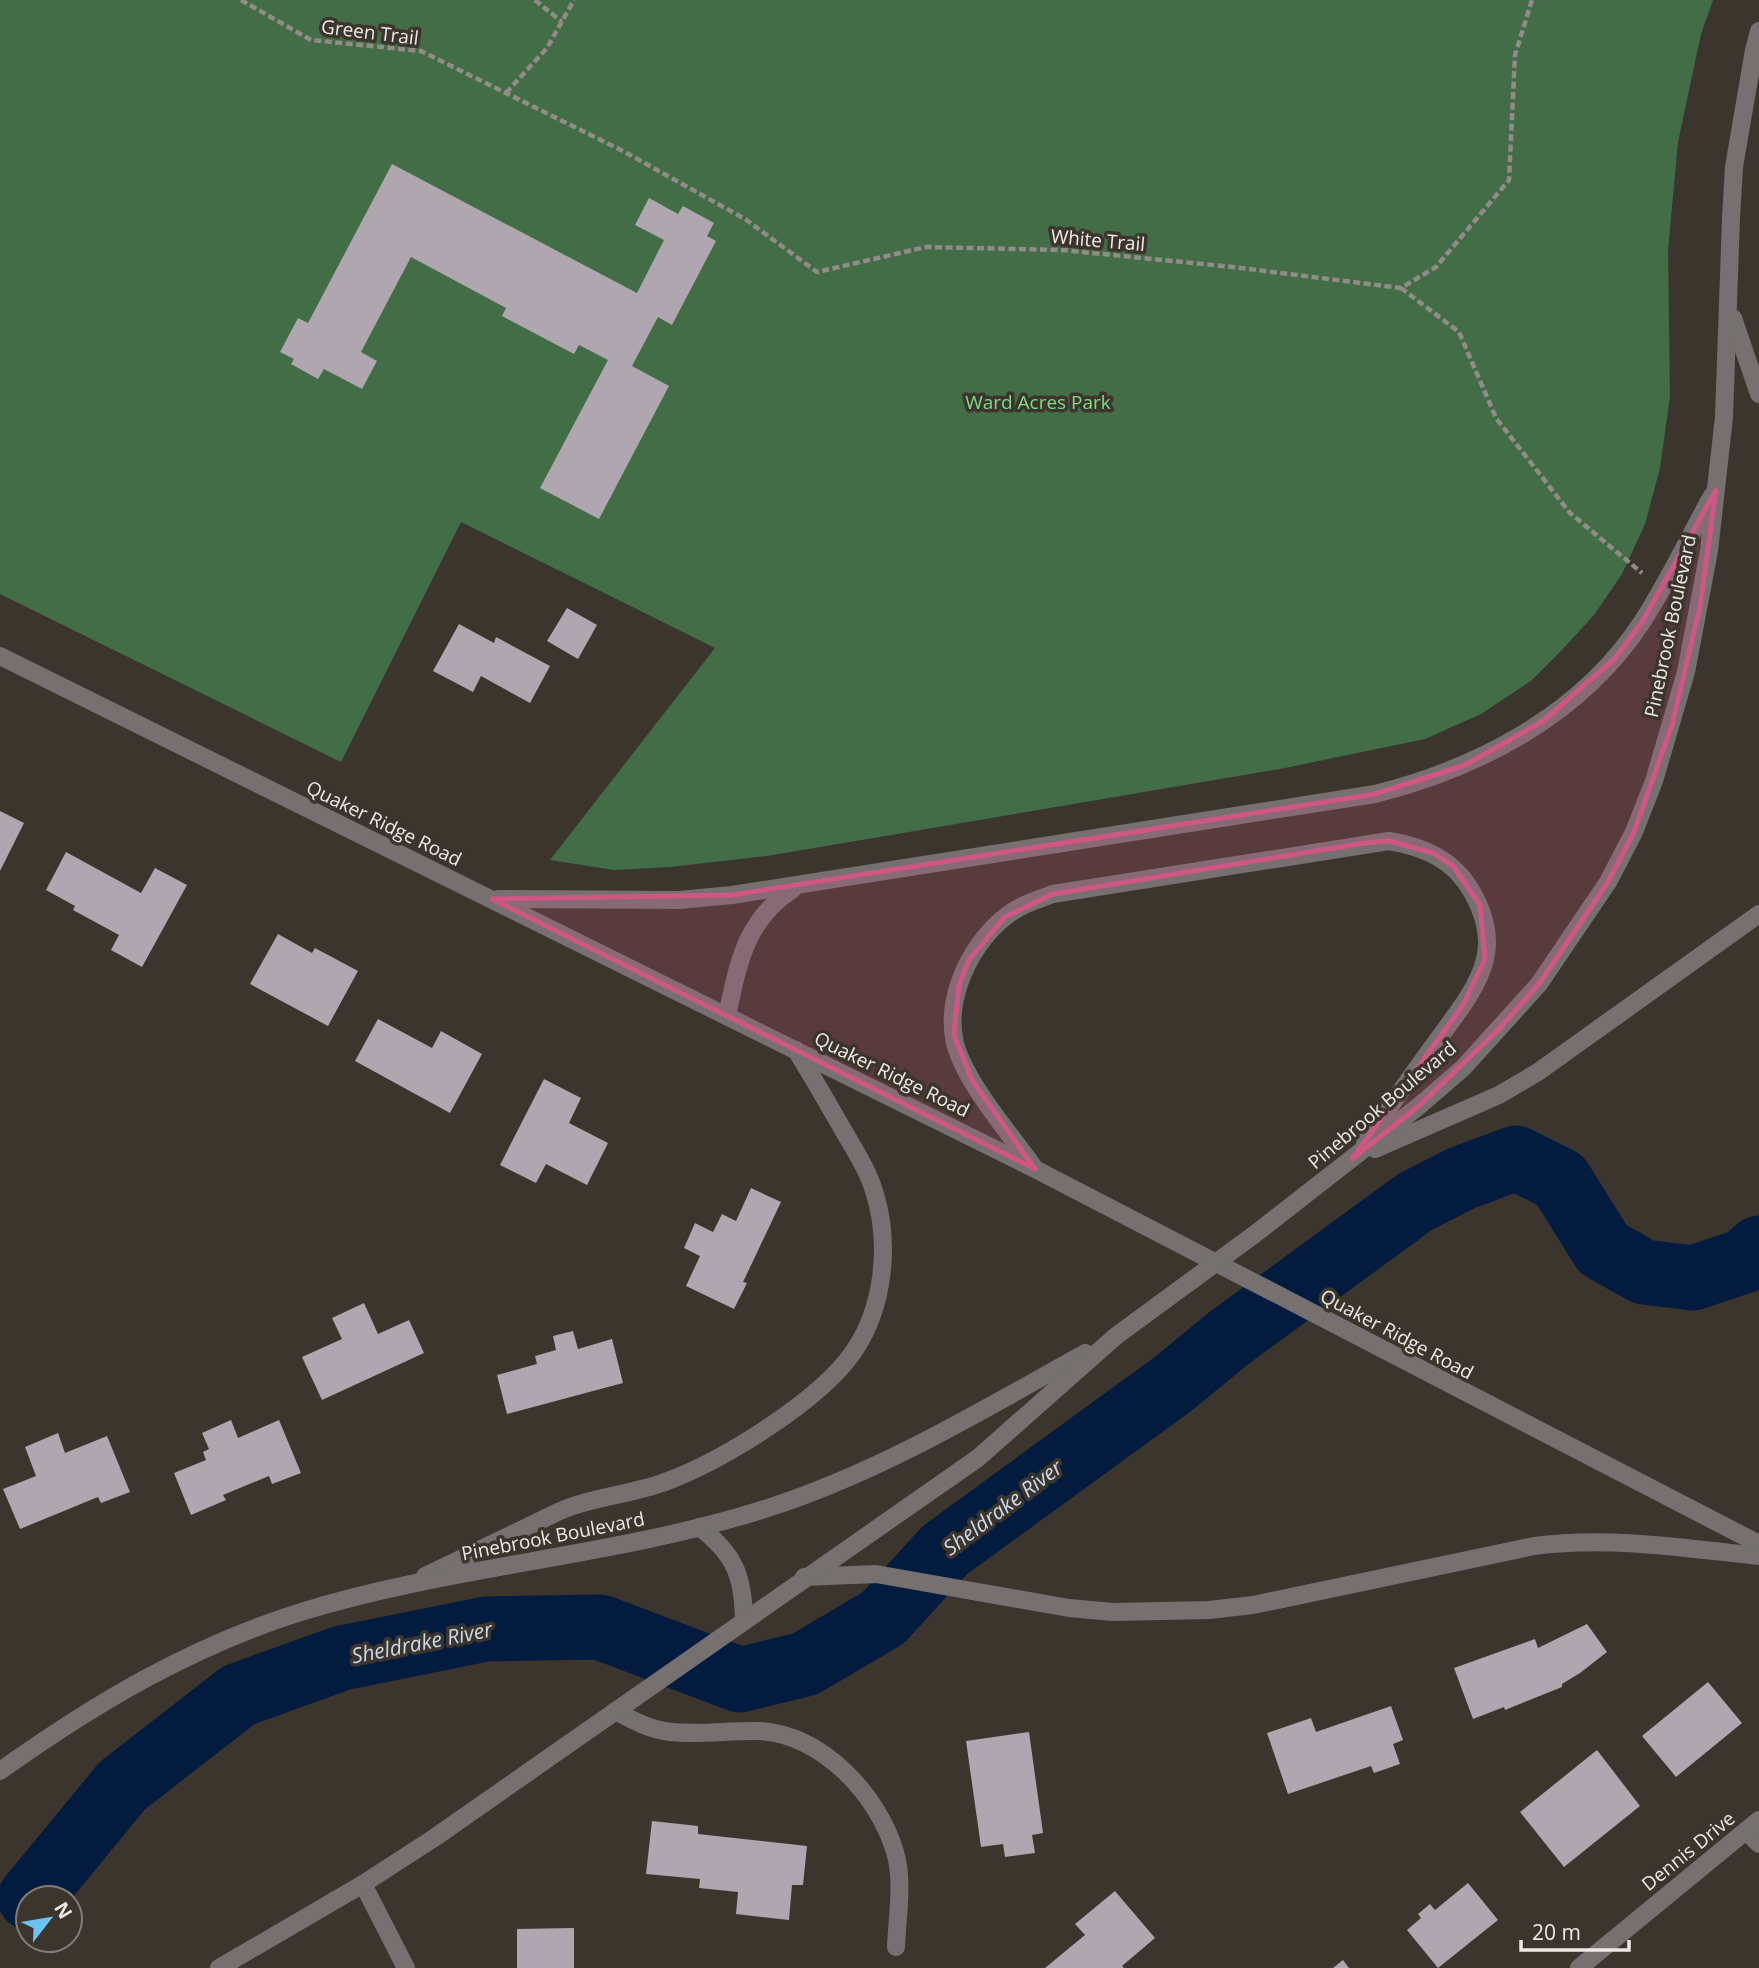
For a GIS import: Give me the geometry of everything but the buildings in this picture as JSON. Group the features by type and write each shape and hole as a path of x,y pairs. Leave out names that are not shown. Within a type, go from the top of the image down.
{"street":[{"name":"Pinebrook Boulevard","path":"219,1968 363,1884 434,1838 978,1458 1116,1336 1255,1234 1428,1099 1463,1068 1539,984 1608,882 1634,832 1672,725 1686,672 1700,607 1724,417 1734,167 1759,31"},
{"path":"1729,307 1759,394"},
{"path":"492,899 678,900 732,895 1375,794 1419,783 1503,746 1544,721 1580,693 1615,658 1642,622 1716,490"},
{"name":"Quaker Ridge Road","path":"0,656 1035,1168 1759,1544"},
{"path":"1035,1168 972,1080 960,1059 954,1035 954,1011 959,985 969,960 984,937 1005,917 1026,903 1053,894 1389,841 1413,845 1433,853 1453,866 1480,905 1486,932 1485,959 1463,1005 1352,1159"},
{"path":"727,1016 738,964 746,942 776,900 799,885"},
{"path":"1352,1159 1499,1095 1538,1072 1759,914"},
{"path":"400,1587 572,1506 666,1482 739,1446 776,1422 839,1371 856,1349 870,1321 880,1291 882,1227 875,1193 861,1160 796,1050"},
{"name":"Pinebrook Boulevard","path":"0,1771 78,1718 178,1660 220,1642 301,1612 400,1587 699,1527 767,1508 860,1472 958,1424 1116,1336"},
{"path":"699,1527 718,1541 739,1575 744,1619"},
{"path":"804,1577 876,1574 1014,1600 1113,1612 1209,1610 1253,1605 1564,1542 1597,1541 1759,1556"},
{"path":"615,1711 640,1724 664,1731 760,1731 787,1735 837,1764 863,1791 883,1822 895,1853 899,1884 896,1947"},
{"path":"1752,1825 1759,1844"},
{"name":"Dennis Drive","path":"1579,1968 1752,1825"},
{"path":"363,1884 406,1968"}],"path":[{"name":"Green Trail","path":"241,0 311,40 421,51 506,93"},
{"path":"535,0 562,22"},
{"path":"506,93 547,48 574,0"},
{"path":"1532,0 1515,55 1509,180 1436,267 1401,288 1459,332 1496,418 1570,513 1645,576"},
{"name":"White Trail","path":"506,93 623,150 745,219 817,272 926,247 994,248 1062,250 1233,267 1401,288"}],"highlighted area":[{"path":"1716,490 1700,607 1672,725 1634,832 1608,882 1539,984 1499,1029 1419,1106 1352,1159 1463,1005 1485,959 1480,905 1453,866 1433,853 1389,841 1365,843 1053,894 1005,917 969,960 959,985 954,1035 972,1080 1035,1169 492,899 732,895 1375,794 1465,765 1543,721 1615,658 1642,622"}],"green space":[{"name":"Ward Acres Park","path":"0,0 1713,0 1701,34 1678,142 1668,250 1670,396 1660,468 1645,524 1622,574 1594,615 1531,681 1481,714 1425,739 1280,769 767,856 670,867 614,870 550,860 715,648 461,522 341,762 0,594"}],"waterway":[{"name":"Sheldrake River","path":"42,1884 122,1786 239,1695 342,1658 486,1629 600,1627 740,1680 805,1664 883,1618 945,1550 1173,1384 1229,1338 1415,1202 1462,1178 1516,1158 1560,1180 1603,1249 1644,1272 1693,1278 1744,1261 1759,1248"}]}
